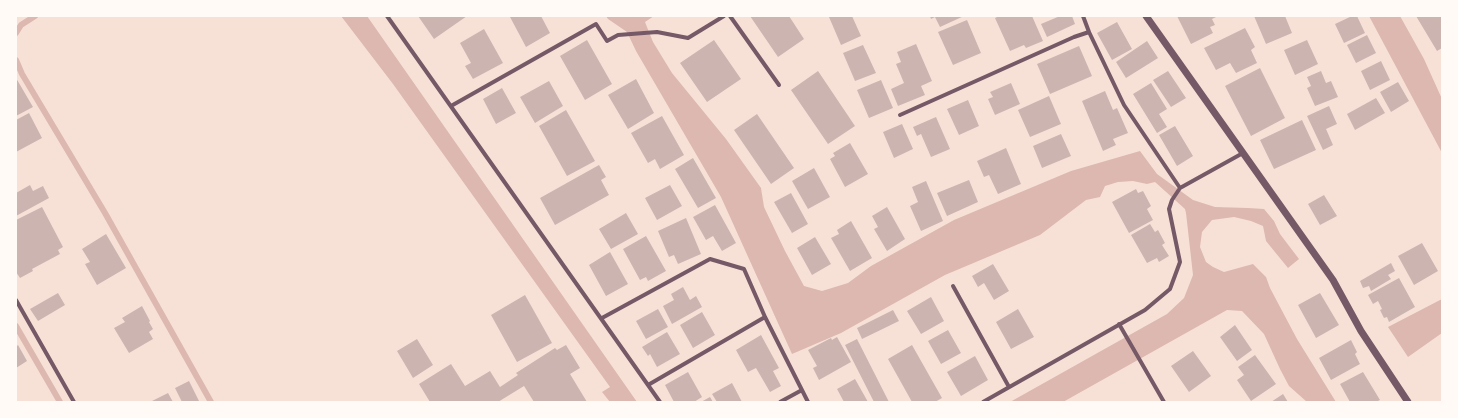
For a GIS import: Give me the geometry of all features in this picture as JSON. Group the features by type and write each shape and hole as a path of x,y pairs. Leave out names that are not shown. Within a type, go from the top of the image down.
{"street":[{"path":"387,16 660,402"},
{"path":"451,106 596,24 607,41 618,35 658,32 688,38 724,16"},
{"path":"730,16 779,85"},
{"path":"1083,16 1089,32 1124,105 1180,188"},
{"path":"1146,16 1333,280 1361,331 1408,402"},
{"path":"900,115 1074,37 1089,32"},
{"path":"983,402 1145,310 1170,289 1180,262 1169,209 1172,200 1180,188 1243,153"},
{"path":"602,318 710,259 744,269 765,317 808,402"},
{"path":"953,286 1009,387"},
{"path":"16,300 74,402"},
{"path":"648,385 765,317"},
{"path":"1119,324 1164,402"},
{"path":"780,402 802,390"}],"shaded area":[{"path":"341,16 367,16 637,402 610,402 602,392 610,387 393,84"},
{"path":"606,16 654,16 645,22 653,42 672,73 726,139 761,188 764,207 804,286 822,291 848,283 871,266 954,220 1071,171 1140,151 1157,174 1193,200 1215,207 1264,209 1274,221 1280,234 1299,259 1288,268 1266,241 1263,226 1251,221 1234,217 1212,220 1202,232 1200,247 1206,262 1224,272 1253,264 1266,277 1270,288 1297,339 1336,402 1307,402 1289,386 1264,334 1242,311 1227,310 1063,402 1010,402 1167,314 1184,298 1193,275 1185,209 1155,182 1147,184 1133,181 1118,182 1105,186 1100,197 1086,200 1040,235 945,275 841,333 792,354 721,197 636,51 627,32"},
{"path":"1369,16 1400,16 1424,59 1442,99 1442,153"},
{"path":"1442,299 1442,333 1408,357 1388,327"}],"building":[{"path":"418,16 467,16 434,39"},
{"path":"541,16 550,33 526,47 510,17"},
{"path":"750,16 789,16 804,39 778,57"},
{"path":"852,16 861,36 841,45 829,17"},
{"path":"930,16 964,16 940,27 935,17 931,19"},
{"path":"999,16 1032,16 1043,41 1026,48 1024,45 1010,51 995,18"},
{"path":"1060,16 1072,16 1075,24 1047,37 1041,24"},
{"path":"1177,16 1218,16 1212,19 1215,25 1210,27 1213,33 1191,44"},
{"path":"1254,16 1285,16 1292,33 1266,44"},
{"path":"1352,16 1357,16 1365,33 1344,43 1335,24"},
{"path":"1416,16 1442,16 1442,48 1437,51"},
{"path":"967,20 981,53 953,65 938,32"},
{"path":"1117,22 1132,49 1112,60 1097,33"},
{"path":"1245,28 1255,47 1251,50 1257,63 1236,73 1230,63 1216,70 1204,48"},
{"path":"484,29 503,63 473,79 465,66 471,63 460,43"},
{"path":"1367,35 1376,53 1356,63 1347,45"},
{"path":"587,40 612,84 585,100 560,56"},
{"path":"714,40 741,79 707,102 680,63"},
{"path":"1307,40 1318,64 1295,75 1284,50"},
{"path":"1147,41 1158,58 1126,78 1116,62"},
{"path":"916,44 932,81 921,86 925,95 898,106 891,89 904,83 896,64 901,62 897,52"},
{"path":"863,45 876,73 855,81 843,53"},
{"path":"1079,46 1092,76 1050,94 1037,64"},
{"path":"1381,61 1390,80 1370,90 1361,71"},
{"path":"1260,68 1285,118 1251,136 1225,86"},
{"path":"818,71 855,126 828,144 791,90"},
{"path":"1168,71 1186,98 1171,107 1153,80"},
{"path":"1321,71 1326,83 1331,81 1338,97 1315,106 1307,88 1311,86 1307,77"},
{"path":"16,78 33,107 16,116"},
{"path":"636,79 654,113 628,129 608,95"},
{"path":"881,80 893,108 869,118 857,90"},
{"path":"549,81 563,106 535,123 520,97"},
{"path":"1398,82 1409,101 1391,112 1380,92"},
{"path":"1011,83 1020,104 995,115 988,99 993,97 990,92"},
{"path":"1151,83 1167,109 1159,114 1167,127 1157,133 1133,94"},
{"path":"502,88 516,113 496,124 483,99"},
{"path":"1105,91 1113,110 1117,108 1128,133 1113,139 1116,145 1103,151 1082,101"},
{"path":"1049,96 1061,124 1030,137 1018,110"},
{"path":"1376,98 1385,113 1355,130 1347,114"},
{"path":"968,100 979,126 959,135 947,109"},
{"path":"1329,106 1337,124 1326,129 1333,145 1323,150 1307,116"},
{"path":"566,110 595,161 567,176 539,126"},
{"path":"29,113 42,138 16,152 16,120"},
{"path":"757,114 794,168 771,184 734,130"},
{"path":"662,116 684,155 660,169 655,159 648,163 631,133"},
{"path":"936,117 950,149 931,157 921,134 917,136 913,127"},
{"path":"1302,120 1316,150 1274,169 1260,140"},
{"path":"902,124 913,149 894,158 883,132"},
{"path":"1175,126 1193,156 1177,166 1159,135"},
{"path":"1061,134 1071,156 1042,168 1033,146"},
{"path":"850,143 868,174 845,187 830,159 835,156 833,153"},
{"path":"1006,148 1021,184 998,194 989,175 984,177 977,161"},
{"path":"693,158 716,198 698,208 675,169"},
{"path":"599,165 606,177 601,180 609,195 555,225 540,198"},
{"path":"814,168 830,197 808,209 792,181"},
{"path":"969,180 978,202 947,216 937,193"},
{"path":"926,181 943,221 921,231 910,206 918,202 912,187"},
{"path":"30,185 33,191 43,186 49,198 16,216 16,193"},
{"path":"670,185 682,206 657,220 645,198"},
{"path":"1136,189 1138,193 1143,191 1151,206 1147,209 1153,220 1129,233 1112,202"},
{"path":"791,193 808,224 792,233 774,202"},
{"path":"1324,195 1337,216 1320,225 1308,204"},
{"path":"715,205 736,243 722,251 713,236 706,240 693,217"},
{"path":"42,207 63,247 58,250 60,254 32,269 33,271 20,278 16,272 16,220"},
{"path":"887,207 905,239 887,251 874,229 878,227 872,216"},
{"path":"626,213 638,234 611,249 599,229"},
{"path":"686,218 701,254 678,264 674,255 669,257 658,231"},
{"path":"851,221 872,258 850,271 831,238 839,234 837,230"},
{"path":"1150,224 1155,232 1158,230 1165,243 1162,245 1169,256 1159,262 1157,258 1147,263 1131,235"},
{"path":"106,234 126,268 97,285 85,264 90,262 82,249"},
{"path":"646,236 666,271 648,281 646,277 640,280 623,249"},
{"path":"815,237 831,264 812,275 797,248"},
{"path":"1422,243 1438,271 1414,285 1398,256"},
{"path":"610,252 628,284 606,296 589,265"},
{"path":"1391,263 1395,271 1388,275 1391,279 1371,291 1369,286 1363,288 1360,281"},
{"path":"993,264 1009,291 994,300 984,283 978,287 972,276"},
{"path":"1399,278 1415,307 1389,322 1387,317 1384,318 1378,301 1373,304 1368,295"},
{"path":"683,287 690,300 696,296 702,307 672,324 663,306 674,300 671,294"},
{"path":"58,293 65,305 38,321 30,309"},
{"path":"1320,293 1339,325 1316,338 1298,305"},
{"path":"525,295 552,343 517,362 491,315"},
{"path":"931,297 944,321 921,334 907,311"},
{"path":"142,306 153,329 149,332 153,339 129,353 114,328 125,322 122,318"},
{"path":"658,309 668,327 646,339 636,321"},
{"path":"1018,309 1034,337 1011,349 996,322"},
{"path":"893,310 899,321 862,339 857,328"},
{"path":"702,312 715,335 693,348 680,325"},
{"path":"1235,325 1252,350 1237,361 1220,337"},
{"path":"948,330 961,353 941,364 928,341"},
{"path":"667,332 680,354 657,367 650,354 648,356 642,347"},
{"path":"761,335 779,368 773,371 781,386 770,392 756,368 748,372 736,350"},
{"path":"837,337 851,362 819,380 813,368 817,366 808,350 831,338 832,340"},
{"path":"417,339 433,365 413,378 397,351"},
{"path":"857,339 889,402 874,402 845,345"},
{"path":"1351,340 1357,352 1355,354 1360,364 1331,380 1319,358"},
{"path":"18,345 27,361 16,368 16,347"},
{"path":"566,345 580,368 570,374 587,402 534,402 524,386 498,402 430,402 419,384 451,364 465,386 490,371 500,387 518,375 516,373 555,348 557,350"},
{"path":"912,345 942,398 935,402 912,402 888,359"},
{"path":"1193,351 1211,376 1189,392 1171,366"},
{"path":"1255,355 1276,384 1251,401 1237,380 1244,375 1238,367"},
{"path":"975,356 988,380 961,396 947,372"},
{"path":"688,372 702,397 694,402 674,402 665,385"},
{"path":"1363,372 1380,400 1376,402 1350,402 1340,384"},
{"path":"855,379 868,402 844,402 837,389"},
{"path":"189,381 199,401 197,402 182,402 175,388"},
{"path":"732,383 742,402 717,402 712,394"},
{"path":"168,393 173,402 150,402"},
{"path":"1283,394 1288,402 1271,402"},
{"path":"710,397 713,402 701,402"}],"waterway":[{"path":"16,33 21,25 35,16"},
{"path":"16,60 22,74 105,213 211,402"},
{"path":"16,326 60,402"}]}
